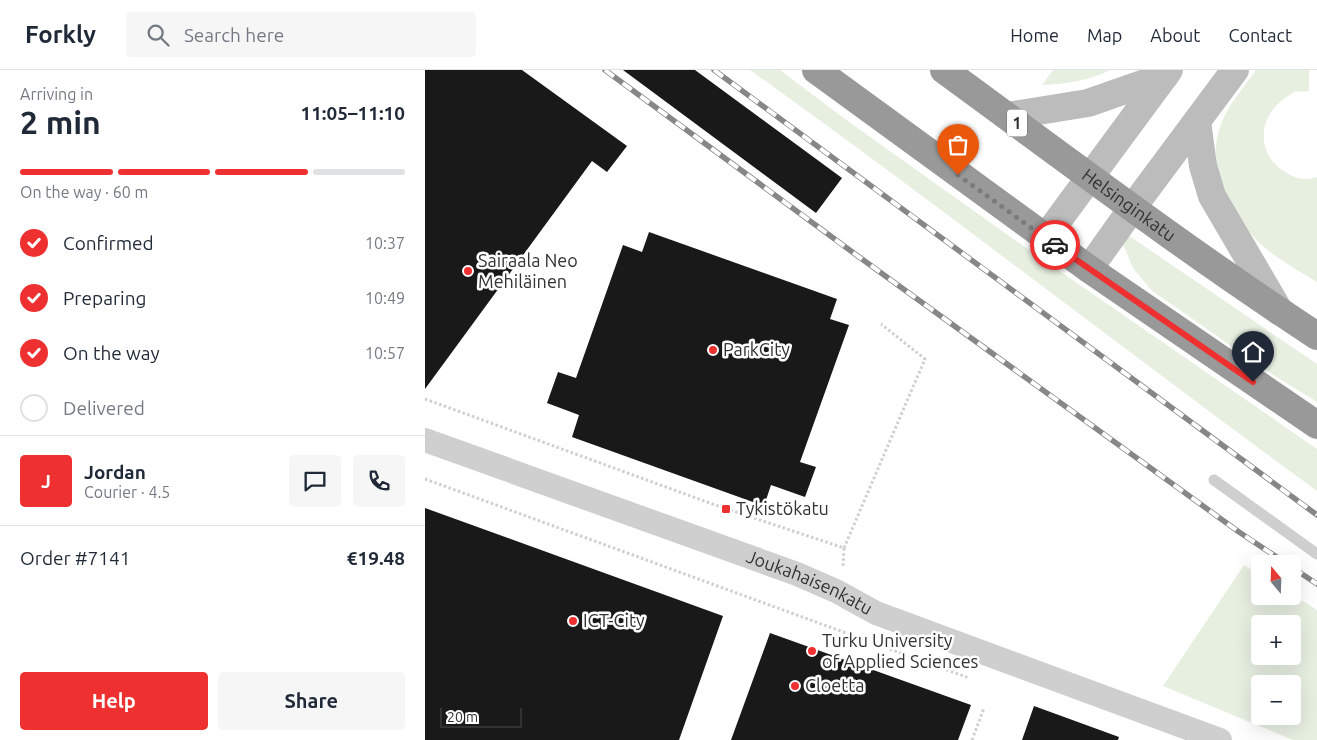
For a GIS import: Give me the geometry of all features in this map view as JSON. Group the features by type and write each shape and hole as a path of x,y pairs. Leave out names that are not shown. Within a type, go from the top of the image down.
{"highway":[{"path":"816,70 1045,238 1317,425"},
{"name":"Helsinginkatu","path":"944,70 1280,312 1317,336"}],"main road":[{"path":"1089,269 1235,70"},
{"path":"1045,238 1167,73"},
{"path":"1007,116 1089,103 1167,73"},
{"path":"1197,121 1203,166 1212,196 1280,312"}],"street":[{"name":"Joukahaisenkatu","path":"425,440 797,574 836,591 876,613 1220,740"}],"lane":[{"path":"1214,480 1317,554"}],"path":[{"path":"843,575 844,548 925,360 881,324"},
{"path":"425,399 718,506 844,548"},
{"path":"425,479 975,680"},
{"path":"972,740 984,708"}],"shaded area":[{"path":"750,70 780,70 845,119 1012,238 1317,449 1317,491 892,174"},
{"path":"1053,70 1110,70 1094,77 1077,81 1042,85"},
{"path":"1256,70 1309,70 1309,91 1294,92 1275,107 1268,116 1264,137 1265,148 1277,166 1298,178 1317,177 1317,282 1281,260 1256,239 1233,210 1219,177 1216,160 1216,142 1221,124 1232,103"},
{"path":"1125,233 1317,364 1317,402 1270,373 1151,290 1133,268 1123,244"},
{"path":"1244,565 1251,569 1251,605 1301,605 1301,600 1317,610 1317,740 1293,740 1257,725 1301,725 1301,675 1251,675 1251,723 1163,686"}],"building":[{"name":"Sairaala Neo Mehiläinen","path":"425,70 522,70 627,146 607,172 592,161 425,389"},
{"path":"623,70 695,70 842,178 816,213"},
{"name":"ParkCity","path":"649,232 837,299 830,319 849,325 800,462 816,467 805,497 771,485 764,506 572,437 579,415 547,403 558,372 576,378 623,245 642,252"},
{"name":"ICT-City","path":"425,508 723,616 679,740 425,740"},
{"name":"Turku University of Applied Sciences","path":"770,633 971,705 958,740 731,740"},
{"path":"1034,706 1119,737 1118,740 1022,740"}],"railway":[{"path":"605,70 855,254 1274,555"},
{"path":"714,70 1317,515"},
{"path":"1301,573 1317,584"}],"way so far":[{"path":"958,175 1055,245"}],"place":[{"name":"Sairaala Neo Mehiläinen","path":"468,271"},
{"name":"ParkCity","path":"713,350"},
{"name":"Tykistökatu","path":"726,509"},
{"name":"ICT-City","path":"573,621"},
{"name":"Turku University of Applied Sciences","path":"812,651"},
{"name":"Cloetta","path":"795,686"}],"route":[{"path":"1055,245 1253,382"}]}
